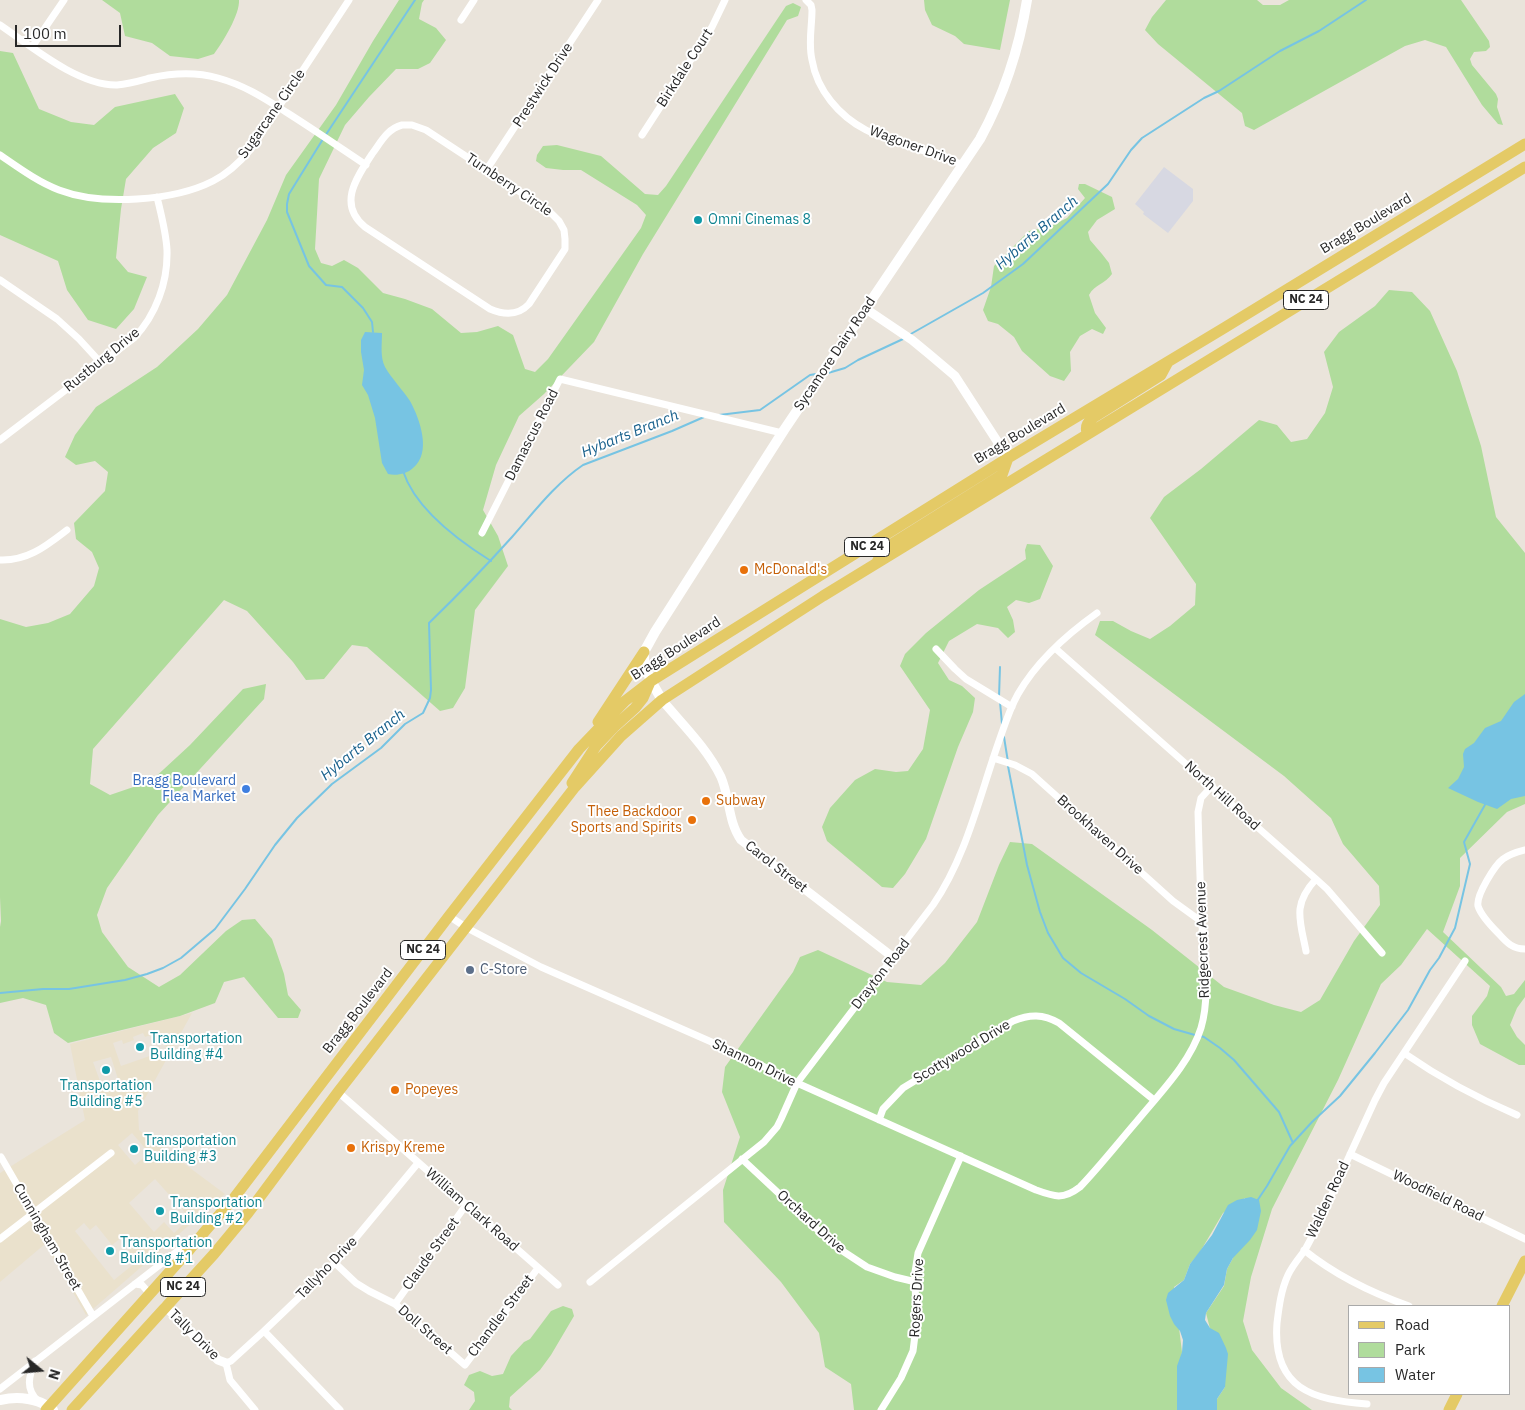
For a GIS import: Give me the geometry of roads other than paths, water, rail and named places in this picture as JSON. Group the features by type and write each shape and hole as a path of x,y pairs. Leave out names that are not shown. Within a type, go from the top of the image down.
{"main road":[{"name":"Sycamore Dairy Road","path":"644,652 782,433 988,126 1008,77 1023,26 1027,0"},
{"name":"Bragg Boulevard","path":"47,1407 190,1250 234,1198 579,749 625,701 650,681 1008,458 1525,144"},
{"name":"NC 24","path":"72,1410 213,1255 248,1213 338,1092 575,787 621,736 662,700 823,596 1525,167"},
{"path":"1087,433 1087,423 1161,375 1169,361"},
{"path":"876,564 884,549 1002,475 1008,458"},
{"path":"644,652 644,664 650,681 662,700"},
{"path":"579,749 644,652"},
{"path":"548,823 596,746 635,708 643,698 650,681"},
{"path":"1503,1305 1525,1261"},
{"path":"1448,1410 1456,1395"},
{"path":"0,1400 18,1398 47,1407"}],"street":[{"path":"32,47 64,0"},
{"name":"Sugarcane Circle","path":"0,154 41,181 72,194 101,199 158,197 206,184 227,172 242,160 251,149 350,0"},
{"path":"461,20 474,0"},
{"name":"Prestwick Drive","path":"487,169 598,0"},
{"name":"Birkdale Court","path":"642,135 712,27 725,0"},
{"name":"Wagoner Drive","path":"806,0 812,10 810,44 817,79 824,92 840,110 858,126 876,135 964,164"},
{"path":"0,25 67,70 96,82 123,84 163,75 197,74 216,77 244,87 366,164"},
{"name":"Turnberry Circle","path":"407,124 426,130 553,214 562,226 565,235 565,249 526,307 513,314 503,314 490,309 362,224 353,212 351,197 354,183 366,164 389,131 397,126 407,124"},
{"name":"Rustburg Drive","path":"0,440 134,338 154,310 166,274 167,249 158,197"},
{"path":"0,280 57,319 101,363"},
{"path":"866,309 912,340 955,376 1008,458"},
{"name":"Damascus Road","path":"482,533 560,379 782,433"},
{"path":"0,560 18,559 27,556 44,547 68,530"},
{"name":"Drayton Road","path":"590,1282 764,1142 776,1127 797,1083 934,906 951,877 958,863 1012,707 1029,677 1054,648 1097,614"},
{"name":"North Hill Road","path":"1054,648 1316,879 1382,953"},
{"path":"936,649 966,679 1012,707"},
{"name":"Carol Street","path":"662,700 715,766 726,793 734,828 741,840 894,958"},
{"name":"Brookhaven Drive","path":"993,758 1015,765 1032,774 1173,901 1202,922"},
{"name":"Ridgecrest Avenue","path":"1064,1196 1080,1187 1154,1100 1184,1063 1201,1028 1206,990 1198,807 1201,798 1212,786"},
{"path":"1525,850 1500,860 1481,892 1478,906 1485,918 1503,938 1516,949 1525,949"},
{"path":"1306,951 1299,909 1303,896 1316,879"},
{"name":"Shannon Drive","path":"449,916 467,928 541,967 732,1051 797,1083 1036,1190 1053,1196 1064,1196"},
{"name":"Walden Road","path":"1367,1404 1341,1402 1312,1394 1296,1384 1285,1369 1278,1351 1276,1335 1279,1305 1288,1275 1304,1250 1375,1100 1465,961"},
{"name":"Scottywood Drive","path":"878,1120 883,1109 903,1088 1013,1021 1031,1015 1041,1016 1059,1023 1154,1100"},
{"path":"1404,1053 1458,1087 1488,1103 1517,1115"},
{"name":"William Clark Road","path":"338,1092 538,1268"},
{"path":"0,1239 110,1153"},
{"name":"Woodfield Road","path":"1350,1154 1525,1239"},
{"name":"Rogers Drive","path":"881,1410 901,1378 913,1351 916,1327 916,1263 918,1253 961,1156"},
{"name":"Cunningham Street","path":"0,1157 93,1316"},
{"name":"Orchard Drive","path":"742,1160 835,1246 881,1273 916,1282"},
{"name":"Tallyho Drive","path":"226,1363 231,1361 264,1331 335,1263 418,1163"},
{"name":"Claude Street","path":"395,1304 466,1205"},
{"path":"0,1389 35,1360 206,1230"},
{"path":"1304,1250 1335,1271 1388,1298 1406,1305"},
{"name":"Doll Street","path":"335,1263 356,1282 395,1304 464,1365"},
{"path":"538,1268 558,1285"},
{"name":"Chandler Street","path":"464,1365 538,1268"},
{"path":"135,1284 142,1285 150,1294"},
{"name":"Tally Drive","path":"165,1306 218,1360 226,1363 230,1380 255,1410"},
{"path":"264,1331 340,1410"},
{"path":"35,1360 29,1374 28,1383 31,1392 47,1407"}],"water":[{"path":"365,332 382,333 383,363 410,401 420,426 423,445 419,462 408,472 401,474 388,474 382,463 375,418 368,395 362,385 364,370 361,340"},
{"path":"1525,694 1525,796 1511,799 1497,809 1448,788 1458,779 1464,767 1463,754 1465,749 1474,743 1485,728 1501,721 1514,702"},
{"path":"1251,1197 1259,1200 1261,1211 1257,1230 1233,1258 1227,1269 1224,1285 1206,1313 1205,1320 1210,1328 1219,1333 1228,1354 1225,1387 1217,1399 1217,1410 1177,1410 1177,1366 1182,1352 1183,1340 1180,1331 1170,1316 1166,1300 1168,1293 1184,1280 1190,1264 1212,1235 1228,1205 1237,1200"}],"waterway":[{"path":"373,332 372,322 363,308 342,287 326,285 309,266 287,212 287,204 289,194 323,139 415,0"},
{"name":"Hybarts Branch","path":"909,335 983,293 1023,264 1108,184 1131,150 1142,138 1280,51 1319,31 1366,0"},
{"name":"Hybarts Branch","path":"828,373 845,368 903,339"},
{"name":"Hybarts Branch","path":"719,415 760,410 810,375 816,374"},
{"name":"Hybarts Branch","path":"0,993 43,989 69,989 125,980 163,968 181,958 215,929 275,845 297,818 332,784 381,748 405,724 423,713 430,698 431,690 429,623 492,559 554,490 583,465 704,417"},
{"path":"403,471 417,498 428,510 465,544 491,561"},
{"path":"999,697 1000,667"},
{"path":"1000,702 1002,724"},
{"path":"1004,737 1008,762"},
{"path":"1008,766 1027,865 1040,912 1048,933 1063,958 1081,973 1125,999 1149,1016 1174,1029 1195,1035"},
{"path":"1257,1201 1290,1146 1340,1096 1375,1053 1408,1010 1430,970 1439,958 1455,928 1470,864 1464,842 1486,803"},
{"path":"1200,1036 1220,1048 1234,1060 1279,1112 1293,1143"}],"place":[{"name":"Omni Cinemas 8","path":"698,220"},
{"name":"McDonald's","path":"744,570"},
{"name":"Bragg Boulevard Flea Market","path":"246,789"},
{"name":"Subway","path":"706,801"},
{"name":"Thee Backdoor Sports and Spirits","path":"692,820"},
{"name":"C-Store","path":"470,970"},
{"name":"Transportation Building #4","path":"140,1047"},
{"name":"Transportation Building #5","path":"106,1070"},
{"name":"Popeyes","path":"395,1090"},
{"name":"Krispy Kreme","path":"351,1148"},
{"name":"Transportation Building #3","path":"134,1149"},
{"name":"Transportation Building #2","path":"160,1211"},
{"name":"Transportation Building #1","path":"110,1251"}]}
